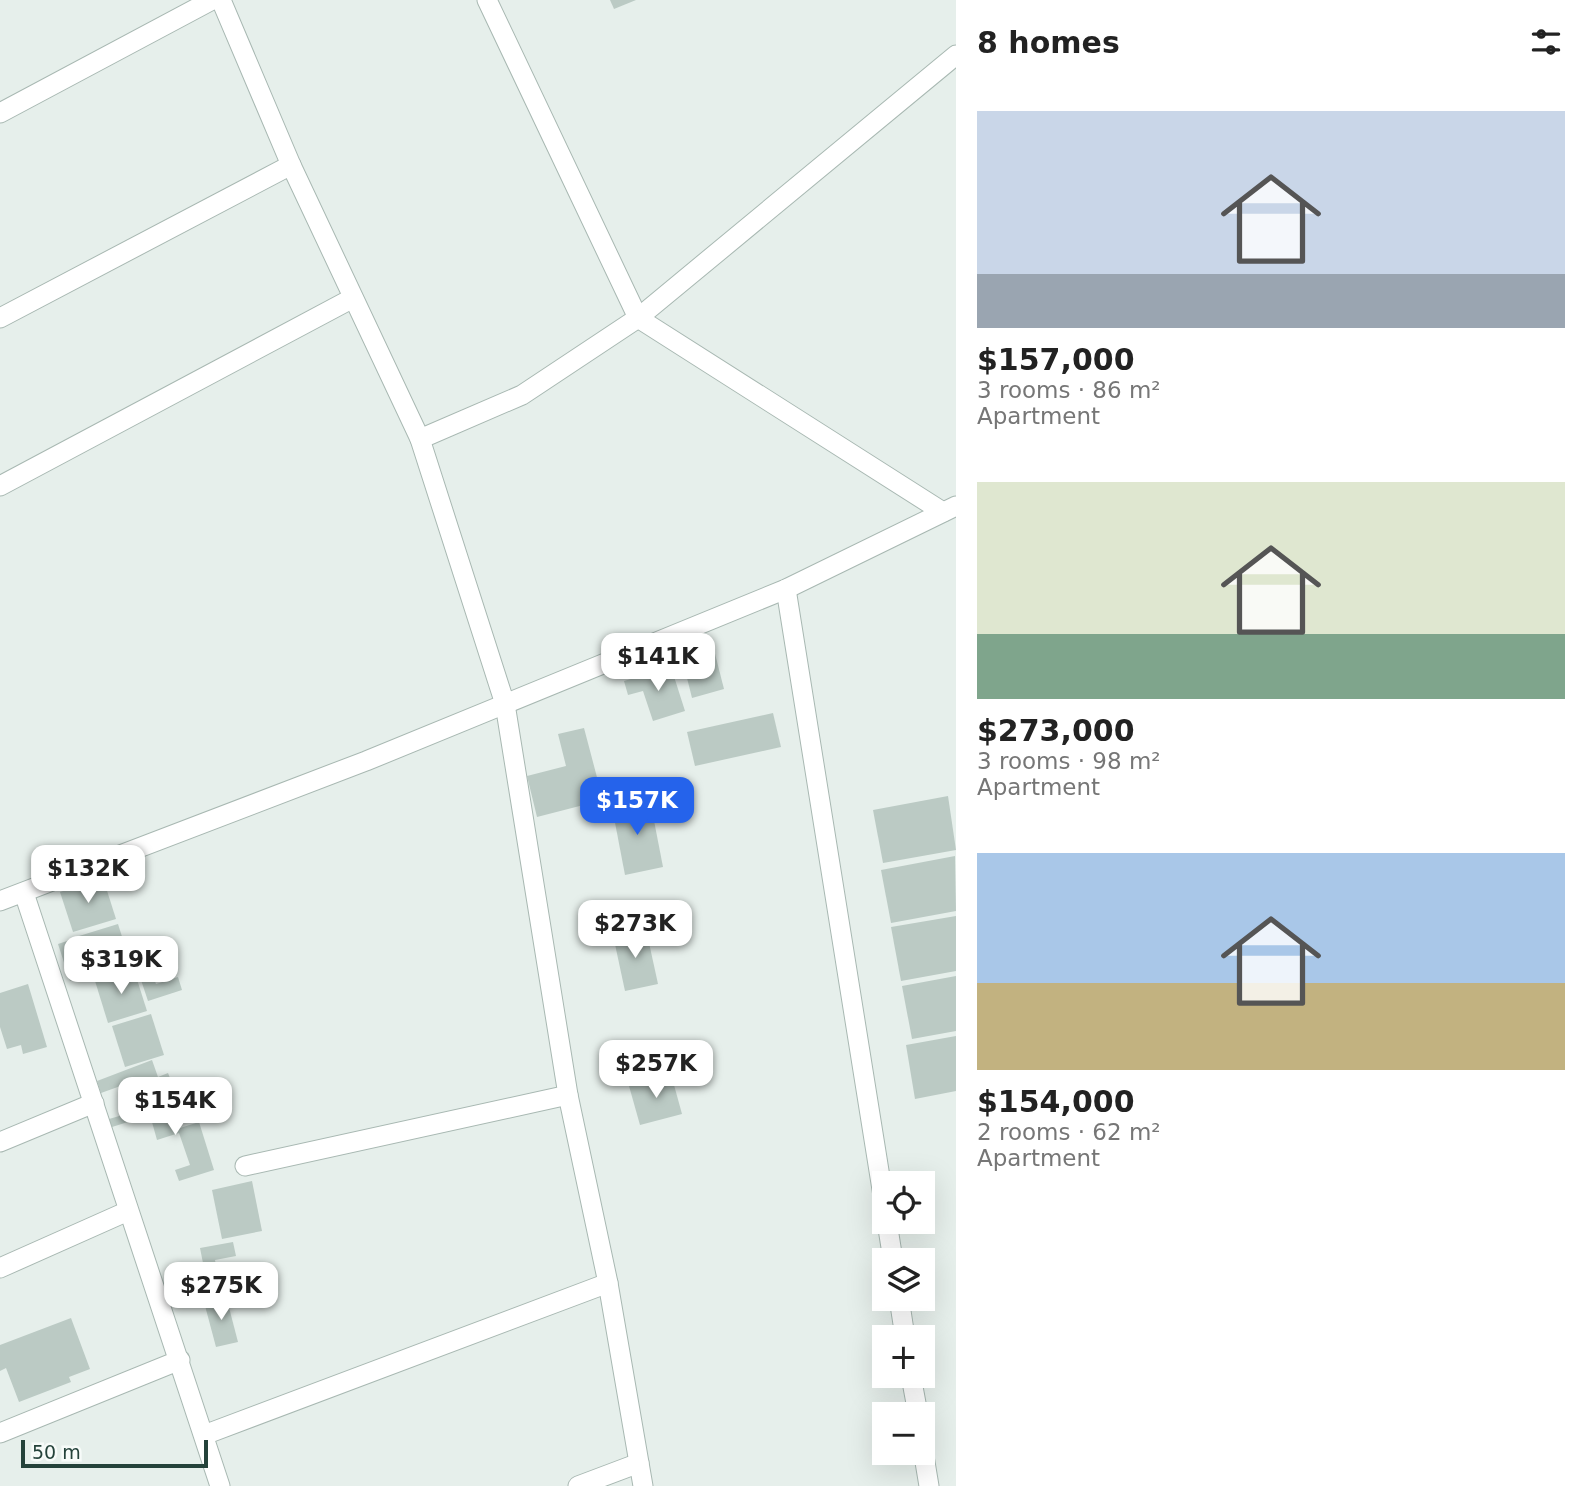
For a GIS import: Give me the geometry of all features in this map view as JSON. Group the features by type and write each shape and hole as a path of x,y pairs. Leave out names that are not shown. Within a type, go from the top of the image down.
{"street":[{"path":"0,113 212,0"},
{"path":"221,0 291,165 420,439 505,704 568,1095 608,1283 643,1486"},
{"path":"487,0 638,318 950,509"},
{"path":"420,439 522,395 638,318 956,55"},
{"path":"0,318 291,165"},
{"path":"0,486 353,298"},
{"path":"0,901 505,704 786,589 950,509"},
{"path":"786,589 879,1171"},
{"path":"24,893 220,1486"},
{"path":"246,1166 568,1095"},
{"path":"0,1142 94,1103"},
{"path":"0,1268 128,1211"},
{"path":"204,1435 608,1283"},
{"path":"0,1433 180,1360"},
{"path":"578,1486 639,1463"},
{"path":"926,1465 929,1486"}],"building":[{"path":"610,0 636,0 614,9"},
{"path":"712,642 724,689 692,698 680,650"},
{"path":"671,667 685,711 653,721 643,691 628,695 624,681"},
{"path":"773,713 781,747 695,766 687,732"},
{"path":"584,728 603,800 537,817 527,776 566,766 558,734"},
{"path":"948,796 956,850 883,863 873,810"},
{"path":"650,800 663,867 625,875 612,807"},
{"path":"955,856 956,911 891,923 881,870"},
{"path":"103,878 116,919 73,932 60,892"},
{"path":"956,916 956,971 901,981 891,927"},
{"path":"118,924 131,965 92,977 79,936"},
{"path":"646,929 658,984 625,991 613,935"},
{"path":"76,938 88,975 70,981 58,944"},
{"path":"134,970 147,1011 108,1023 95,981"},
{"path":"152,973 156,984 178,977 182,990 148,1001 140,977"},
{"path":"956,976 956,1031 912,1039 902,986"},
{"path":"28,984 47,1047 23,1054 21,1045 7,1049 0,1027 0,993"},
{"path":"151,1014 164,1055 125,1067 112,1026"},
{"path":"956,1036 956,1091 915,1099 906,1045"},
{"path":"152,1060 158,1077 168,1073 174,1088 147,1098 140,1079 101,1093 97,1081"},
{"path":"671,1074 682,1114 640,1125 629,1086"},
{"path":"171,1101 180,1128 199,1122 214,1170 179,1181 175,1170 190,1165 179,1133 157,1140 150,1115 112,1127 109,1119"},
{"path":"252,1181 262,1231 222,1239 212,1190"},
{"path":"233,1242 236,1256 215,1260 217,1270 205,1273 200,1248"},
{"path":"226,1296 238,1342 216,1347 204,1302"},
{"path":"71,1318 90,1369 69,1377 71,1382 19,1402 6,1368 0,1371 0,1345"}]}
